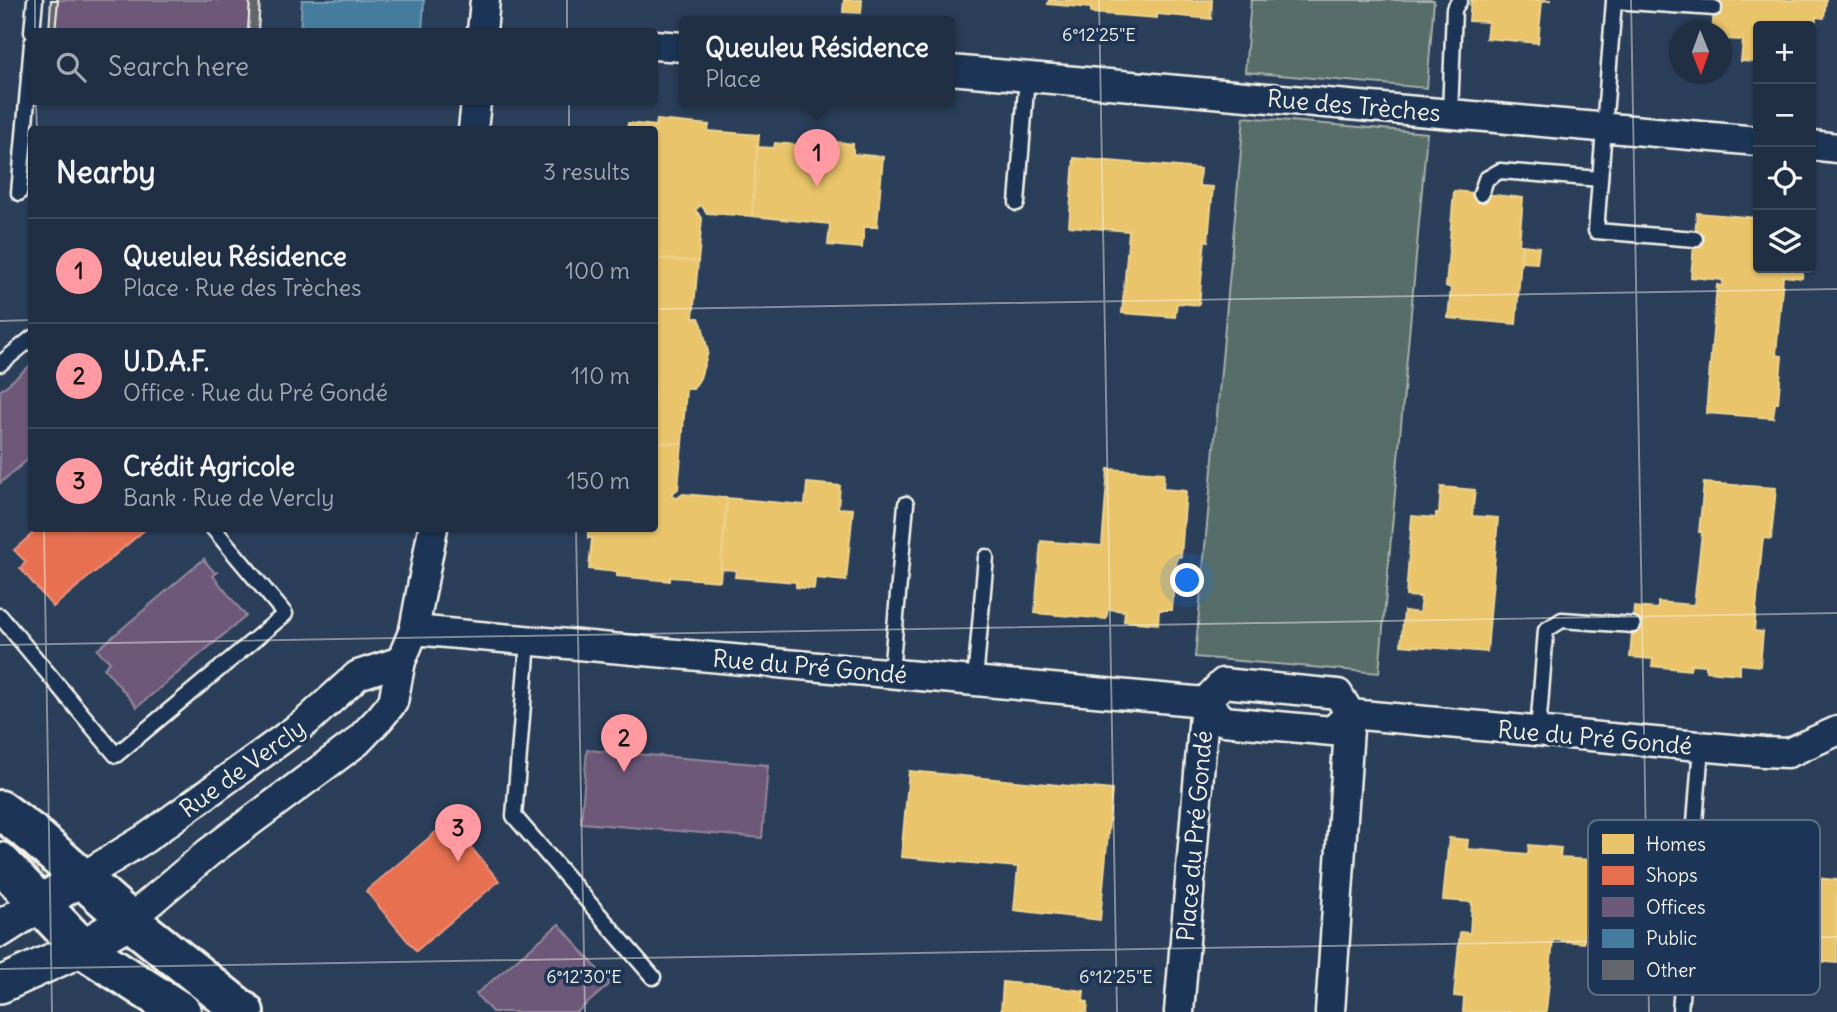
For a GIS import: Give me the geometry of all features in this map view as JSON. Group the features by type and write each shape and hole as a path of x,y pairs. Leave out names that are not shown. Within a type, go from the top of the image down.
{"main road":[{"path":"0,810 82,877 129,920 244,1012"},
{"path":"0,862 82,948 181,1012"}],"street":[{"path":"485,0 488,28"},
{"path":"658,45 679,47"},
{"name":"Rue des Trèches","path":"955,70 1753,141"},
{"path":"473,126 476,105"},
{"path":"1816,146 1837,148"},
{"name":"Rue de Vercly","path":"129,920 208,853 357,742 393,702 401,661 414,630 432,532"},
{"name":"Rue du Pré Gondé","path":"414,630 1205,702"},
{"name":"Rue de Vercly","path":"82,877 146,838 306,722 358,675 401,661"},
{"path":"1330,1012 1350,714 1338,694 1223,683 1205,702 1224,721 1332,731 1350,714"},
{"name":"Place du Pré Gondé","path":"1179,1012 1205,702"},
{"name":"Rue du Pré Gondé","path":"1350,714 1788,753 1837,731"},
{"path":"0,929 82,877"},
{"path":"0,985 82,948 129,920"}],"lane":[{"path":"32,28 35,0"},
{"path":"1450,114 1454,9 1460,0"},
{"path":"1695,239 1596,231 1614,1 1714,8"},
{"path":"1017,203 1027,77"},
{"path":"19,193 28,89"},
{"path":"1481,194 1486,179 1500,171 1600,179"},
{"path":"0,364 28,341"},
{"path":"891,673 906,504"},
{"path":"0,617 116,755 285,614 216,532"},
{"path":"975,681 986,556"},
{"path":"1538,731 1546,630 1562,620 1633,625"},
{"path":"528,642 514,816 653,977"},
{"path":"1695,820 1701,747"}],"green space":[{"path":"1251,0 1434,0 1427,88 1245,72"},
{"path":"1244,117 1427,133 1379,673 1195,657"}],"building: Homes":[{"path":"844,0 862,0 861,13 843,12"},
{"path":"1049,0 1212,0 1211,19 1157,14 1157,18 1091,13 1091,8 1048,4"},
{"path":"1471,0 1551,0 1542,1 1538,43 1486,38 1488,22 1469,21"},
{"path":"1715,0 1826,0 1824,18 1816,17 1816,21 1753,21 1753,62 1741,61 1743,40 1732,39 1732,21 1713,21"},
{"path":"657,120 709,125 708,131 759,135 752,216 707,213 701,205 695,210 702,218 698,262 658,258"},
{"path":"628,123 656,126 628,126"},
{"path":"835,142 853,144 853,154 883,157 877,227 864,227 862,248 828,245 830,224 752,216 757,147 774,148 775,143 835,148"},
{"path":"1074,158 1200,169 1199,186 1213,187 1199,305 1177,303 1175,317 1122,313 1129,231 1069,226"},
{"path":"1454,191 1523,198 1516,324 1448,318 1451,288 1446,286"},
{"path":"1697,213 1753,218 1753,273 1802,273 1802,278 1783,276 1776,355 1782,356 1778,403 1775,403 1773,418 1706,413 1717,285 1722,286 1723,280 1691,277"},
{"path":"1522,245 1539,247 1537,263 1521,262"},
{"path":"658,258 698,262 693,318 699,318 708,352 700,378 693,389 686,389 682,444 658,442"},
{"path":"658,442 682,444 678,489 671,494 676,499 683,494 727,498 720,581 670,577 670,581 617,576 617,572 589,569 592,538 588,538 588,532 658,532"},
{"path":"1108,469 1164,473 1163,489 1186,491 1181,557 1177,557 1172,610 1159,610 1158,624 1124,621 1125,611 1108,609 1106,619 1035,613 1041,541 1102,546"},
{"path":"807,483 840,486 838,508 853,509 846,581 815,578 814,589 796,587 796,582 735,577 736,570 721,569 727,498 805,505"},
{"path":"1704,483 1776,488 1771,539 1763,538 1754,631 1763,632 1760,666 1740,664 1740,674 1706,671 1706,665 1691,664 1690,670 1652,666 1653,659 1630,657 1634,607 1658,609 1658,602 1694,605"},
{"path":"1441,487 1475,490 1472,516 1498,518 1487,652 1401,645 1404,611 1419,613 1421,597 1406,596 1412,516 1436,518 1436,513 1439,513"},
{"path":"909,771 1112,790 1100,920 1014,910 1018,867 901,857"},
{"path":"1449,838 1468,840 1467,849 1528,854 1529,845 1561,848 1560,858 1588,860 1588,930 1585,930 1584,943 1553,940 1546,1012 1463,1012 1464,997 1454,996 1460,932 1470,933 1472,902 1443,900"},
{"path":"1820,879 1837,880 1837,963 1820,962"},
{"path":"1003,982 1084,991 1083,1001 1088,1002 1087,1012 1001,1012"}],"building: Shops":[{"path":"34,532 142,532 53,607 20,568 26,562 14,550"},
{"path":"449,821 499,881 416,951 366,891"}],"building: Offices":[{"path":"58,0 250,0 248,28 55,28"},
{"path":"28,367 28,459 0,483 0,391"},
{"path":"205,558 215,573 218,572 213,576 246,616 137,707 104,668 110,662 97,650"},
{"path":"587,750 768,765 762,838 581,823"},
{"path":"559,924 610,984 577,1012 492,1012 476,994"}],"building: Public":[{"path":"302,0 424,0 422,28 300,28"}],"building: Other":[{"path":"51,0 58,0 55,28 49,28"},
{"path":"250,0 260,0 258,28 248,28"}],"place":[{"name":"Queuleu Résidence","path":"817,187"},
{"name":"U.D.A.F.","path":"624,772"},
{"name":"Crédit Agricole","path":"458,862"}]}
